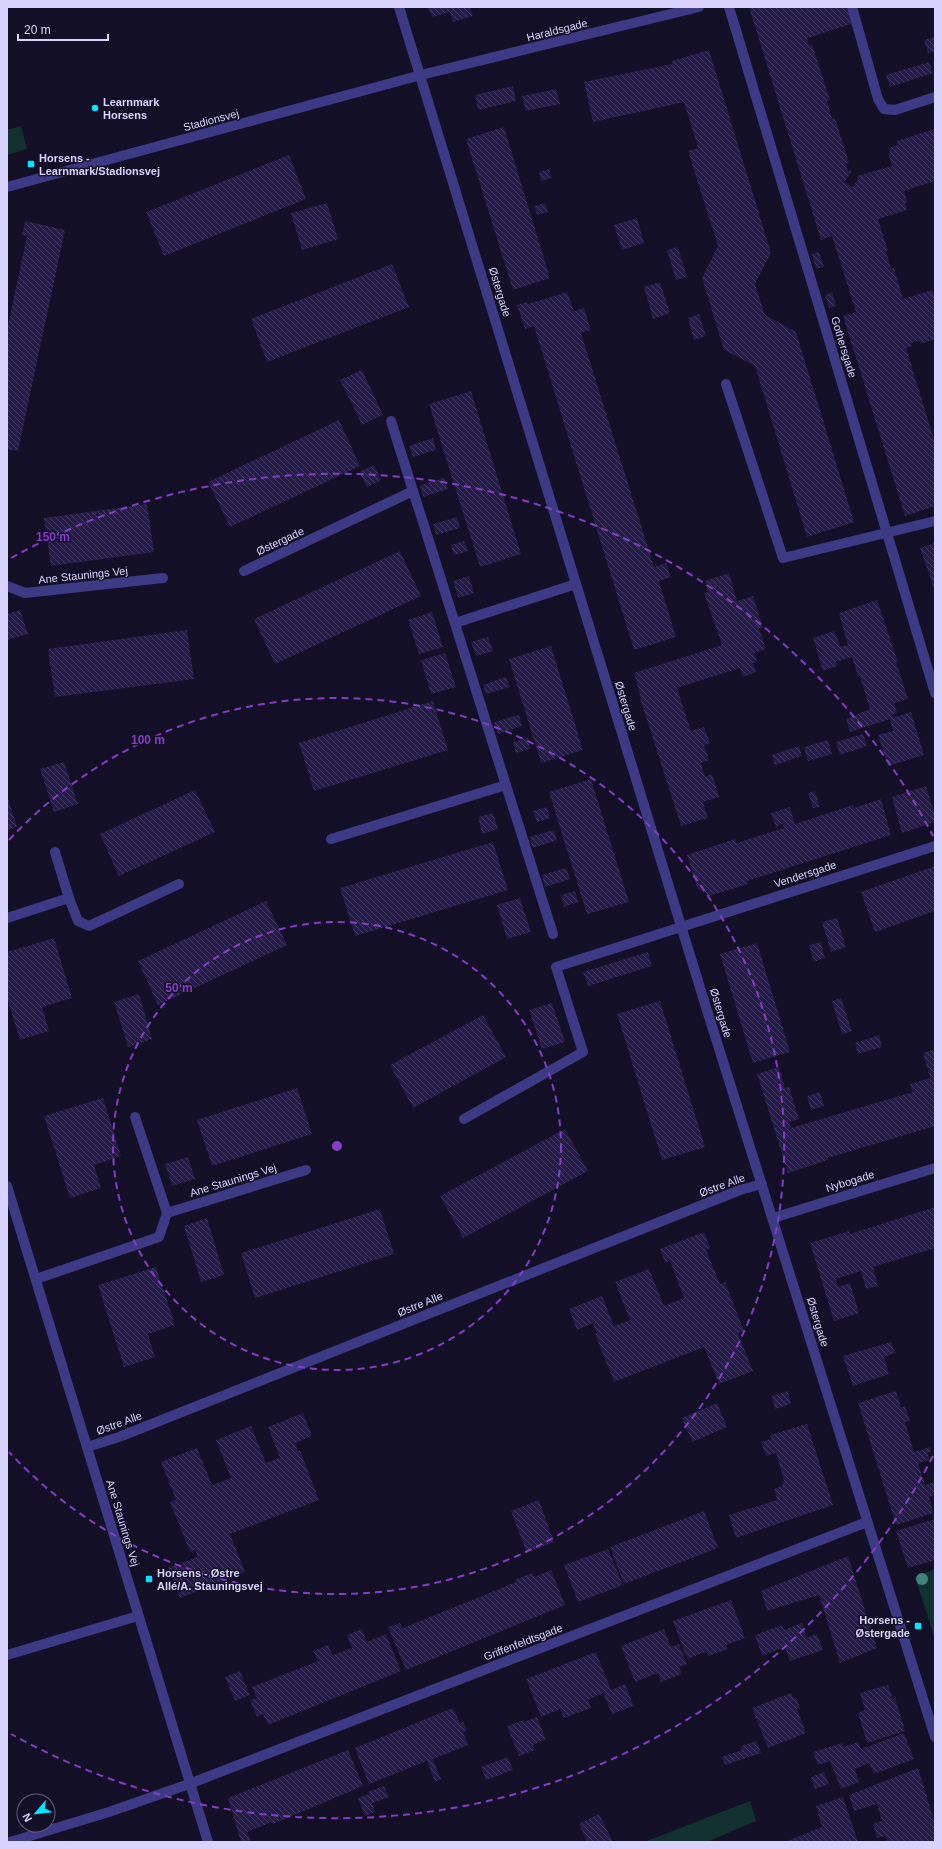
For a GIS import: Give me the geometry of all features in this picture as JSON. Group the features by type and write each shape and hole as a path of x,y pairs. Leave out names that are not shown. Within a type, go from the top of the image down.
{"street":[{"name":"Østergade","path":"399,7 576,584 867,1522 933,1725 935,1737"},
{"name":"Haraldsgade","path":"421,76 699,7"},
{"name":"Gothersgade","path":"729,7 935,693"},
{"path":"852,7 878,99 884,109 895,110 935,97"},
{"name":"Stadionsvej","path":"7,187 421,76"},
{"path":"726,384 783,558 935,521"},
{"path":"391,421 553,934"},
{"name":"Østergade","path":"244,571 413,491"},
{"name":"Ane Staunings Vej","path":"7,586 25,593 163,578"},
{"path":"455,623 576,584"},
{"path":"330,839 506,785"},
{"name":"Vendersgade","path":"682,926 935,846"},
{"path":"55,852 69,898 78,921 88,926 179,884"},
{"path":"7,918 69,898"},
{"path":"464,1119 582,1052 556,967 682,926"},
{"path":"36,1279 160,1237 167,1213 135,1116"},
{"name":"Nybogade","path":"773,1218 935,1168"},
{"name":"Ane Staunings Vej","path":"167,1213 306,1170"},
{"name":"Østre Alle","path":"88,1447 126,1434 740,1190 762,1184"},
{"name":"Ane Staunings Vej","path":"7,1186 208,1842"},
{"name":"Griffenfeldtsgade","path":"10,1842 109,1812 189,1784 867,1522"},
{"path":"7,1656 138,1616"}],"green space":[{"path":"21,126 27,149 7,155 7,130"},
{"path":"935,1569 935,1639 915,1577"},
{"path":"750,1801 756,1821 707,1842 644,1842"}],"building":[{"path":"428,7 470,7 473,16 453,22 450,12 432,17"},
{"path":"749,7 848,7 851,24 807,38 809,46 812,44 830,100 827,101 832,119 835,118 849,163 846,164 848,171 851,170 851,173 844,182 853,187 858,179 857,176 892,166 888,148 898,145 897,141 935,129 935,181 904,191 907,202 905,203 907,210 878,219 888,250 886,251 891,269 894,268 903,299 932,290 935,297 935,339 920,344 919,341 911,343 912,346 906,348 935,443 935,506 905,516 843,316 856,312 832,236 821,240"},
{"path":"935,37 935,51 928,53 924,40"},
{"path":"709,50 771,253 755,284 765,315 796,332 854,522 807,537 755,366 724,350 702,278 718,246 688,151 698,148 684,102 593,122 584,82 672,64 672,61"},
{"path":"929,62 933,73 890,87 886,75"},
{"path":"513,86 516,101 478,110 475,95"},
{"path":"556,89 560,104 526,111 522,96"},
{"path":"504,127 550,278 513,290 466,139"},
{"path":"289,155 306,199 164,256 146,212"},
{"path":"549,169 552,178 541,181 539,172"},
{"path":"327,203 338,239 302,250 291,213"},
{"path":"545,203 548,212 537,215 534,206"},
{"path":"637,218 644,243 622,250 614,225"},
{"path":"25,221 65,230 18,451 7,449 7,330 27,236 22,235"},
{"path":"678,247 687,277 676,280 667,250"},
{"path":"819,252 824,267 816,269 812,254"},
{"path":"392,264 409,307 267,362 251,319"},
{"path":"660,282 670,313 653,319 644,287"},
{"path":"567,292 574,311 584,308 591,330 581,333 654,567 666,563 671,577 659,581 676,637 634,650 534,326 525,329 517,305 528,302 528,304"},
{"path":"832,292 836,306 829,308 825,295"},
{"path":"699,314 706,336 694,340 688,318"},
{"path":"362,370 383,415 362,425 340,380"},
{"path":"471,391 521,554 480,567 429,404"},
{"path":"339,420 360,466 230,527 208,482"},
{"path":"433,438 436,450 413,457 409,446"},
{"path":"374,465 381,480 367,487 359,472"},
{"path":"444,478 448,489 423,497 420,485"},
{"path":"147,504 154,552 51,566 44,518"},
{"path":"457,517 460,528 436,535 433,524"},
{"path":"464,541 468,551 454,555 451,545"},
{"path":"935,543 935,592 920,548"},
{"path":"400,551 421,596 275,664 254,619"},
{"path":"729,573 737,601 753,596 763,628 759,628 766,649 754,653 757,662 753,663 756,672 743,677 740,668 677,688 691,731 704,727 710,743 704,745 709,760 701,763 705,777 712,774 719,797 703,802 708,818 681,826 640,698 634,673 722,645 704,593 708,592 705,581"},
{"path":"469,576 474,593 458,598 453,581"},
{"path":"877,600 898,662 896,662 908,699 894,703 897,713 892,715 893,718 911,712 924,755 888,766 878,735 893,731 890,719 850,732 846,719 870,709 860,676 858,676 852,657 836,662 837,666 823,671 813,638 834,631 841,647 848,645 839,613"},
{"path":"20,610 28,634 7,640 7,614"},
{"path":"432,612 443,647 419,654 408,620"},
{"path":"187,630 194,679 55,697 48,649"},
{"path":"488,637 493,651 476,656 471,642"},
{"path":"551,646 583,750 541,763 509,659"},
{"path":"445,653 456,687 431,694 421,660"},
{"path":"506,677 510,687 486,694 483,685"},
{"path":"433,701 448,750 314,791 299,743"},
{"path":"519,715 522,726 498,734 494,722"},
{"path":"863,734 867,746 840,755 836,742"},
{"path":"528,738 530,749 516,753 513,742"},
{"path":"828,740 832,754 808,761 804,747"},
{"path":"799,746 802,756 775,765 772,755"},
{"path":"64,762 78,804 54,812 40,769"},
{"path":"591,779 629,902 587,914 549,792"},
{"path":"926,786 935,815 935,822 902,833 892,797"},
{"path":"195,790 215,832 119,876 100,834"},
{"path":"815,791 820,807 813,808 808,793"},
{"path":"7,795 17,827 7,830"},
{"path":"881,799 891,835 747,881 748,884 709,896 698,889 687,855 735,839 736,843 784,828 783,824 776,827 771,813 790,807 795,824 853,805 854,808"},
{"path":"547,807 550,818 537,822 533,811"},
{"path":"493,813 498,829 482,834 478,817"},
{"path":"554,830 557,840 533,848 529,837"},
{"path":"493,842 508,890 355,936 340,888"},
{"path":"935,866 935,911 875,932 861,892"},
{"path":"566,868 570,879 545,887 542,875"},
{"path":"575,891 578,902 564,907 561,895"},
{"path":"520,898 531,932 507,939 497,905"},
{"path":"266,901 287,945 158,1005 138,961"},
{"path":"837,918 846,947 831,952 822,922"},
{"path":"54,938 72,998 42,1007 49,1031 20,1040 7,998 7,952"},
{"path":"821,942 825,958 814,962 809,945"},
{"path":"757,943 790,1052 753,1063 720,954"},
{"path":"648,952 652,966 588,986 583,972"},
{"path":"139,994 152,1039 128,1047 114,1002"},
{"path":"841,998 852,1031 842,1034 832,1001"},
{"path":"660,1001 705,1147 662,1160 617,1014"},
{"path":"552,1003 565,1042 542,1049 529,1010"},
{"path":"483,1015 506,1057 413,1108 390,1065"},
{"path":"879,1035 882,1047 858,1054 855,1043"},
{"path":"935,1049 935,1126 828,1158 828,1160 788,1173 757,1074 779,1067 785,1088 789,1087 799,1119 789,1122 791,1128 913,1092 910,1084 930,1078 923,1053"},
{"path":"297,1088 312,1134 212,1166 197,1120"},
{"path":"820,1092 824,1106 811,1110 807,1096"},
{"path":"103,1098 121,1156 94,1165 101,1188 70,1198 44,1116"},
{"path":"565,1129 588,1171 463,1238 440,1196"},
{"path":"188,1157 195,1179 172,1186 165,1164"},
{"path":"935,1207 935,1248 873,1267 878,1286 866,1289 861,1271 836,1279 838,1287 850,1283 859,1313 834,1321 810,1243 849,1231 850,1234"},
{"path":"380,1209 394,1254 255,1298 241,1253"},
{"path":"207,1218 224,1275 201,1282 184,1226"},
{"path":"704,1232 710,1248 706,1250 720,1284 725,1282 744,1331 738,1333 753,1371 719,1384 704,1347 614,1382 595,1334 597,1333 593,1323 577,1330 569,1309 602,1296 614,1326 630,1320 615,1282 649,1269 664,1306 684,1298 670,1261 665,1263 660,1249"},
{"path":"156,1267 175,1325 148,1334 155,1357 124,1367 98,1285"},
{"path":"891,1342 895,1353 884,1357 889,1374 853,1386 843,1356"},
{"path":"788,1391 791,1404 775,1409 772,1396"},
{"path":"896,1391 901,1408 905,1406 910,1421 905,1422 914,1452 930,1447 931,1452 927,1453 930,1460 918,1463 925,1485 935,1482 935,1495 929,1497 933,1513 896,1525 858,1403"},
{"path":"717,1403 727,1427 692,1442 682,1418"},
{"path":"303,1413 312,1436 295,1443 298,1451 300,1450 319,1500 230,1534 245,1572 180,1598 168,1568 198,1557 195,1550 190,1552 170,1502 176,1500 161,1462 197,1448 212,1485 231,1478 216,1440 251,1426 266,1463 280,1458 268,1427"},
{"path":"807,1424 833,1505 736,1538 729,1515 777,1500 774,1489 782,1486 784,1481 776,1453 766,1456 761,1442 771,1439 770,1435"},
{"path":"539,1500 554,1542 527,1553 511,1511"},
{"path":"704,1511 718,1548 624,1584 610,1547"},
{"path":"935,1519 935,1560 908,1568 896,1531"},
{"path":"608,1549 623,1585 578,1602 564,1565"},
{"path":"848,1556 877,1648 840,1663 819,1595 767,1611 761,1591"},
{"path":"551,1570 565,1605 406,1670 388,1627 400,1623 403,1628 516,1582 515,1580 532,1573 534,1577"},
{"path":"731,1600 745,1638 726,1645 728,1649 708,1656 706,1652 687,1659 673,1621"},
{"path":"802,1623 807,1638 817,1634 823,1650 790,1661 785,1647 762,1656 755,1635 782,1625 784,1630"},
{"path":"362,1629 367,1642 386,1634 401,1671 268,1725 263,1714 257,1717 250,1700 257,1698 252,1687 318,1661 313,1651 328,1645 333,1655 352,1648 347,1635"},
{"path":"664,1629 671,1647 679,1644 687,1664 679,1667 682,1674 661,1682 658,1673 635,1682 621,1646"},
{"path":"596,1652 611,1690 625,1684 634,1706 612,1714 603,1693 588,1700 591,1708 564,1718 560,1709 541,1717 526,1679"},
{"path":"240,1671 250,1695 235,1701 225,1677"},
{"path":"888,1685 893,1699 895,1698 905,1731 867,1743 858,1713 865,1710 860,1693"},
{"path":"791,1693 793,1698 796,1697 800,1708 797,1709 806,1733 768,1748 752,1708"},
{"path":"453,1708 460,1723 463,1722 467,1730 463,1732 468,1745 433,1759 441,1779 435,1782 427,1761 369,1784 355,1748"},
{"path":"537,1717 546,1739 533,1745 535,1750 519,1756 507,1726"},
{"path":"904,1733 914,1759 874,1774 869,1763 855,1769 859,1782 841,1789 830,1761 818,1765 813,1752 842,1743 844,1747 858,1742 861,1749"},
{"path":"757,1741 761,1753 725,1765 722,1757 742,1750 741,1746"},
{"path":"348,1750 363,1786 273,1824 272,1822 247,1832 251,1842 241,1842 228,1798"},
{"path":"508,1757 513,1770 486,1780 481,1767"},
{"path":"918,1768 935,1823 935,1842 887,1842 885,1836 877,1838 873,1824 882,1821 877,1804 854,1811 849,1795"},
{"path":"824,1772 829,1784 815,1789 811,1777"},
{"path":"384,1786 389,1797 372,1803 375,1812 365,1816 358,1798 369,1794 368,1792"},
{"path":"843,1797 858,1842 785,1842 822,1827 816,1806"},
{"path":"599,1814 613,1842 587,1842 579,1824"}],"place":[{"name":"Learnmark Horsens","path":"95,108"},
{"name":"Horsens - Learnmark/Stadionsvej","path":"31,164"},
{"name":"Horsens - Østre Allé/A. Stauningsvej","path":"149,1579"},
{"name":"Horsens - Østergade","path":"918,1626"}]}
